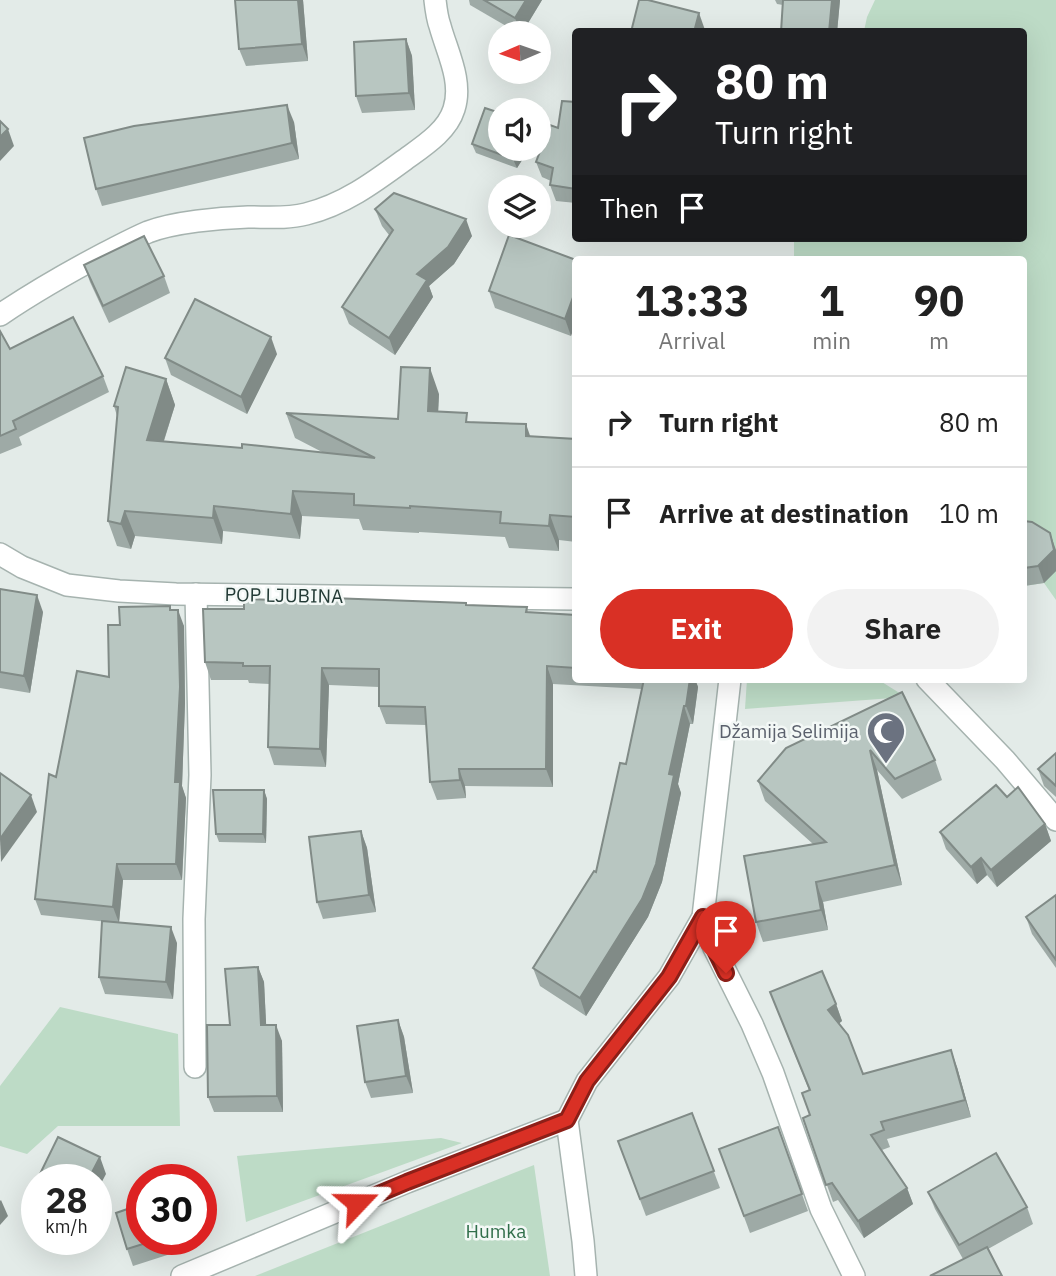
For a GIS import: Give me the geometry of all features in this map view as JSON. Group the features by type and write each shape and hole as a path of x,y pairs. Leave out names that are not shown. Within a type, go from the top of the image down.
{"street":[{"path":"0,315 69,272 150,232 187,223 305,214 339,203 371,185 414,154 432,140 449,120 455,107 456,90 452,62 439,25 435,0"},
{"name":"POP LJUBINA","path":"0,554 22,567 67,585 119,591 572,599"},
{"path":"195,1067 194,919 200,775 196,594"},
{"path":"586,1276 567,1120 587,1081 669,977 703,917 730,683"},
{"path":"931,683 1056,820"},
{"path":"703,917 714,948 773,1073 821,1209 854,1276"},
{"path":"182,1276 407,1182 567,1120"}],"green space":[{"path":"875,0 1056,0 1056,600 1044,583 1027,586 1027,256 794,256 794,242 1027,242 1027,28 865,28"},
{"path":"747,683 883,683 906,697 745,709"},
{"path":"60,1007 178,1034 180,1126 58,1126 27,1154 0,1146 0,1086"},
{"path":"441,1138 462,1143 246,1222 237,1156"},
{"name":"Humka","path":"534,1165 550,1276 255,1276"}],"building":[{"path":"235,0 298,0 302,44 239,49"},
{"path":"484,0 526,0 515,18"},
{"path":"639,0 699,13 695,28 632,28"},
{"path":"783,0 832,0 829,28 781,28"},
{"path":"406,39 409,93 356,96 354,42"},
{"path":"562,101 572,102 572,188 551,185 553,168 536,162 551,161 551,125 558,128"},
{"path":"287,105 292,143 96,189 84,138 134,126"},
{"path":"485,108 488,109 488,150 472,144"},
{"path":"0,121 8,129 0,137"},
{"path":"394,193 466,219 448,247 417,274 427,280 389,338 342,307 393,230 375,209"},
{"path":"144,236 164,276 103,306 84,265"},
{"path":"508,238 517,238 572,259 572,300 565,319 489,291"},
{"path":"195,299 271,337 241,397 165,358"},
{"path":"73,317 103,376 13,421 16,429 0,436 0,331 10,349"},
{"path":"126,367 166,379 147,440 242,448 242,444 375,458 286,413 398,419 401,367 430,368 428,411 467,413 466,422 526,424 526,436 572,439 572,517 550,515 549,526 500,523 501,512 354,505 354,494 293,491 291,514 214,506 213,518 125,511 121,524 108,521 118,407 114,406"},
{"path":"1027,521 1050,533 1054,550 1038,566 1027,568"},
{"path":"0,589 37,595 24,676 0,672"},
{"path":"331,598 466,603 527,607 526,612 572,615 572,668 547,666 546,769 459,769 460,780 430,782 425,707 379,706 379,669 322,668 320,749 268,747 270,666 205,662 203,609 244,609 244,599 330,602"},
{"path":"170,606 170,610 178,610 180,687 175,782 180,782 176,864 117,864 113,907 35,899 49,774 56,777 77,671 109,677 108,625 120,625 119,607"},
{"path":"643,683 689,683 669,774 674,775 656,864 642,899 580,998 533,968 594,871 596,872 620,763 626,764"},
{"path":"902,692 935,760 895,779 870,750 895,865 816,882 821,910 756,922 744,856 826,842 758,781 786,748"},
{"path":"1056,753 1056,786 1038,769"},
{"path":"0,773 31,795 0,839"},
{"path":"996,785 1007,797 1018,787 1045,824 991,870 981,858 971,867 940,832"},
{"path":"213,790 264,790 263,834 216,834"},
{"path":"361,831 369,895 317,902 309,837"},
{"path":"1056,895 1056,960 1026,917"},
{"path":"102,921 171,927 166,982 99,977"},
{"path":"258,967 261,1025 276,1025 277,1096 208,1097 207,1025 230,1025 225,969"},
{"path":"822,971 836,1004 828,1010 848,1035 863,1074 951,1050 965,1100 881,1122 884,1130 871,1135 907,1188 858,1221 832,1183 826,1185 803,1118 810,1115 802,1093 810,1090 770,992"},
{"path":"398,1020 406,1076 365,1082 357,1026"},
{"path":"692,1113 714,1171 640,1199 618,1141"},
{"path":"778,1127 802,1194 744,1216 719,1149"},
{"path":"58,1137 100,1157 96,1164 45,1164"},
{"path":"996,1153 1027,1207 959,1245 928,1192"},
{"path":"126,1210 126,1246 116,1213"},
{"path":"987,1247 1002,1276 930,1276"}],"place":[{"name":"Džamija Selimija","path":"886,765"}],"route":[{"path":"357,1203 567,1120 587,1081 669,977 703,917 726,973"}]}
